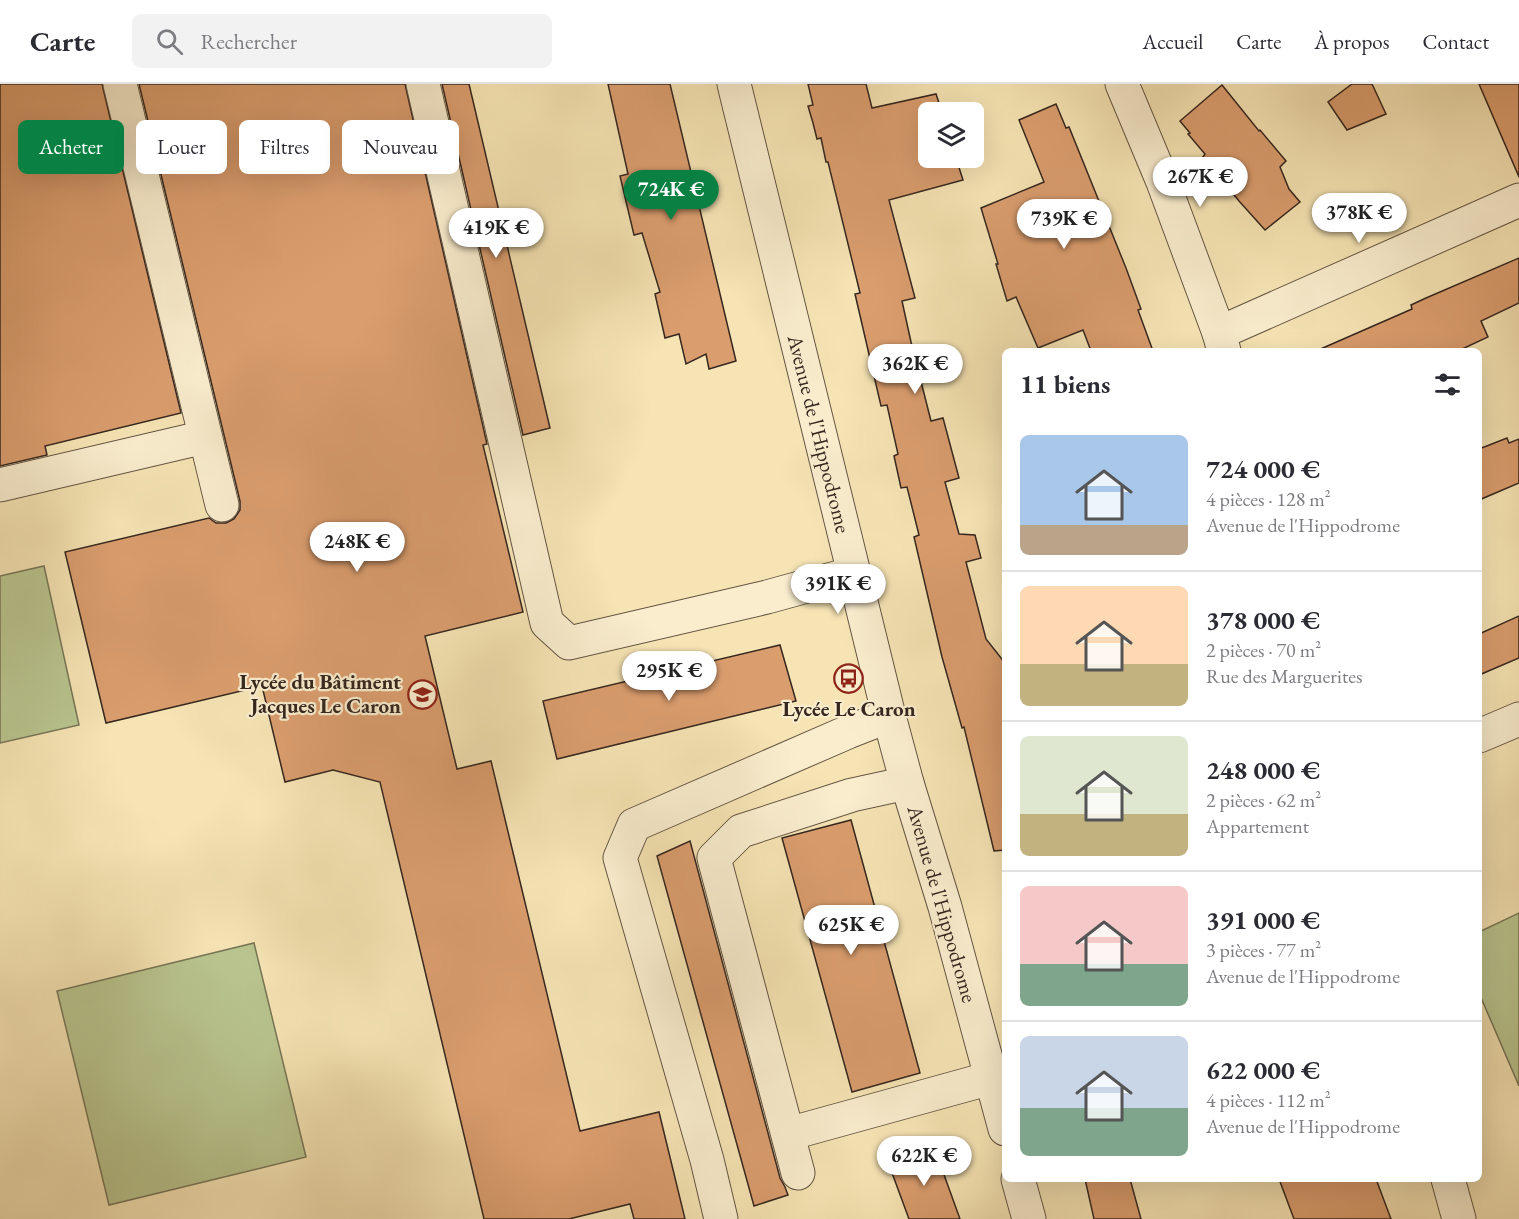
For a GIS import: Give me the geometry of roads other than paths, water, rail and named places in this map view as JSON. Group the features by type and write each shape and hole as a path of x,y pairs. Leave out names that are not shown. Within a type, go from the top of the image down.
{"street":[{"path":"120,84 222,505"},
{"path":"423,84 547,623 570,643 767,597 854,573"},
{"name":"Avenue de l'Hippodrome","path":"734,84 889,716 945,907 1002,1117"},
{"path":"1122,84 1163,182 1221,342 1519,200"},
{"path":"0,485 205,437"},
{"path":"721,1219 707,1160 620,858 634,825 889,716"},
{"path":"1482,735 1519,719"},
{"path":"798,1173 714,858 741,831 852,795 907,783"},
{"path":"789,1134 992,1077"},
{"path":"1019,1182 1029,1219"},
{"path":"1449,1182 1459,1219"}],"place":[{"name":"Lycée Le Caron","path":"849,678"},
{"name":"Lycée du Bâtiment Jacques Le Caron","path":"422,694"}]}
